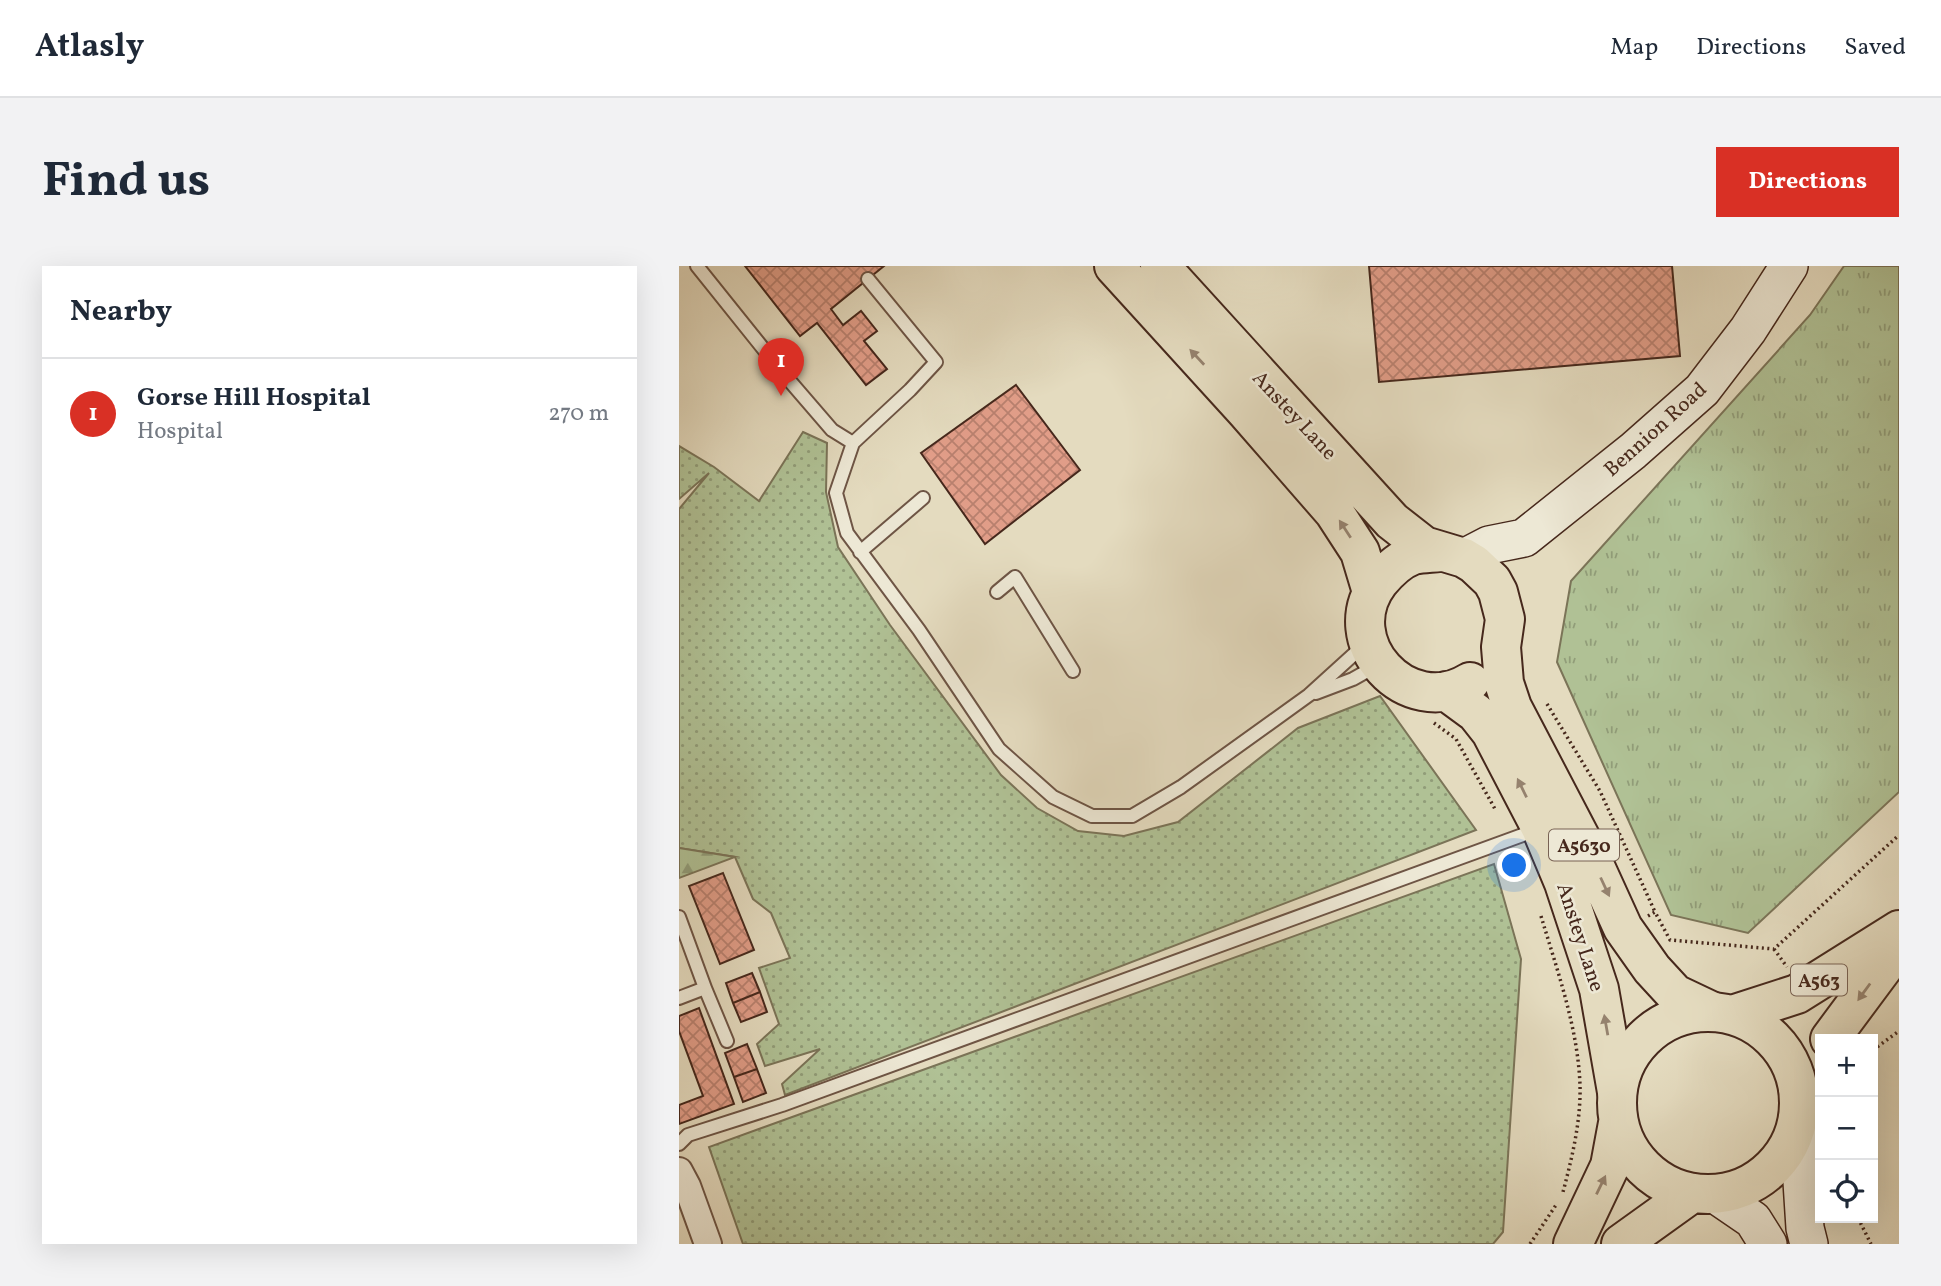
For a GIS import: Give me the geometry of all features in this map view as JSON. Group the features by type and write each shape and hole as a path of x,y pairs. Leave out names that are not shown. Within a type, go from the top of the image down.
{"main road":[{"path":"1114,266 1334,512 1360,552 1372,592"},
{"name":"Anstey Lane","path":"1160,266 1392,521 1424,546 1452,555 1484,572 1498,592 1505,619 1501,647 1504,682 1512,707 1592,860 1623,928 1652,969 1675,993 1722,1014"},
{"path":"1373,653 1366,616 1372,592 1388,570 1412,556 1452,555"},
{"path":"1446,691 1464,686 1479,676 1492,663 1501,647"},
{"name":"Anstey Lane","path":"1373,653 1402,684 1423,690 1446,691 1476,713 1491,732 1541,828 1565,883 1599,989 1618,1108"},
{"name":"A563","path":"1722,1014 1797,994 1899,930"},
{"name":"A563","path":"1834,1034 1899,946"},
{"path":"1573,1244 1610,1166 1625,1065 1645,1037 1678,1017 1722,1014 1769,1035 1789,1060 1798,1108"},
{"path":"1618,1108 1627,1146 1647,1171 1674,1188 1703,1194 1741,1188 1765,1175 1788,1146 1798,1108 1815,1069"},
{"path":"1621,1244 1703,1194"}],"street":[{"name":"Bennion Road","path":"1452,555 1524,538 1633,451 1702,390 1748,330 1789,266"},
{"name":"Bennion Road","path":"1498,592 1511,570 1524,538"},
{"path":"1798,1108 1805,1228 1809,1244"},
{"path":"679,1171 708,1244"},
{"path":"1703,1194 1753,1220 1768,1244"}],"lane":[{"path":"697,266 832,430 853,443"},
{"path":"868,279 936,362 853,443 836,493 847,533 919,630 999,749 1053,797 1092,816 1132,816 1181,787 1309,695 1373,653"},
{"path":"860,552 923,498"},
{"path":"997,592 1015,578 1073,671"},
{"path":"1309,695 1353,679 1373,653"},
{"path":"679,1144 688,1135 782,1105 1541,828"},
{"path":"679,918 727,1041"},
{"path":"679,998 705,988"}],"path":[{"path":"1774,949 1899,835"},
{"path":"1530,1244 1561,1198 1573,1152 1580,1086 1569,1014"},
{"path":"1878,1046 1899,1031"},
{"path":"1860,1223 1871,1244"}],"green space":[{"path":"1844,266 1899,266 1899,792 1748,933 1671,915 1557,662 1571,581 1810,315"},
{"path":"803,432 827,443 826,492 838,547 890,625 1001,775 1037,808 1078,831 1124,836 1178,822 1298,728 1380,696 1476,830 785,1095 782,1084 820,1049 765,1066 757,1044 779,1024 759,968 790,958 771,913 753,899 735,857 679,848 679,509 709,473 679,499 679,446 714,467 759,501"},
{"path":"679,848 735,857 679,878"},
{"path":"1494,864 1521,959 1503,1232 1493,1244 743,1244 709,1147"}],"building":[{"path":"745,266 884,266 831,309 843,325 861,311 877,331 864,341 887,369 866,385 817,323 800,336"},
{"path":"1369,266 1672,266 1680,356 1379,382"},
{"path":"1016,385 1080,470 985,544 921,453"},
{"path":"723,873 754,950 720,964 689,886"},
{"path":"752,973 760,992 733,1003 726,983"},
{"path":"760,992 767,1012 741,1022 733,1003"},
{"path":"699,1008 734,1104 679,1124 679,1105 703,1096 679,1031 679,1016"},
{"path":"747,1044 757,1069 734,1077 725,1053"},
{"path":"757,1069 766,1093 743,1102 734,1077"}],"place":[{"name":"Gorse Hill Hospital","path":"781,396"}]}
